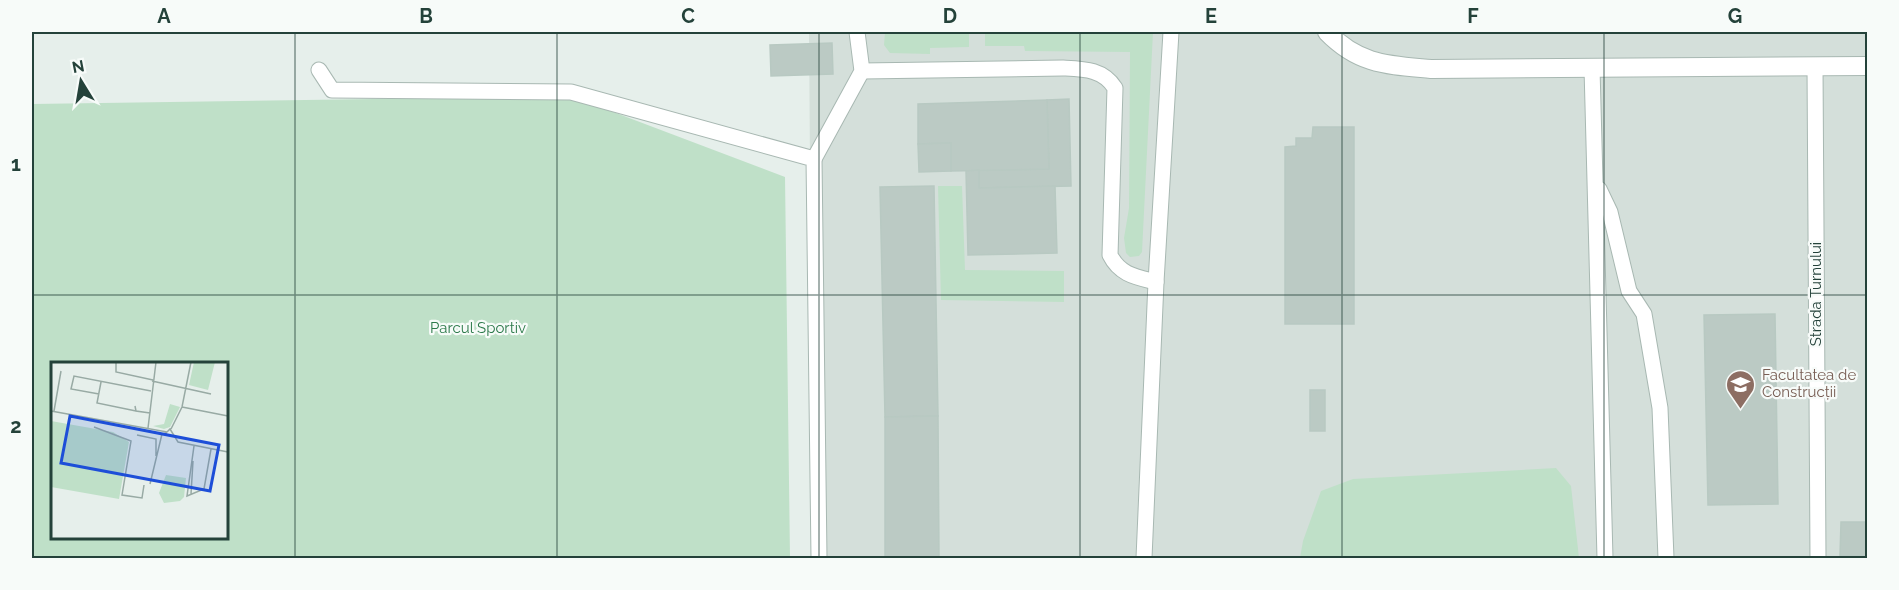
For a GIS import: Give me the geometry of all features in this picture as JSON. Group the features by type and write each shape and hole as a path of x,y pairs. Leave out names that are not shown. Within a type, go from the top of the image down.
{"street":[{"path":"1327,32 1359,57 1385,65 1431,69 1868,66"}],"lane":[{"path":"819,558 814,159 862,71 857,32"},
{"path":"1144,558 1156,282 1171,32"},
{"name":"Strada Turnului","path":"1815,66 1818,558"},
{"path":"862,71 1063,68 1085,69 1108,78 1115,88 1110,255 1116,267 1130,276 1156,282"},
{"path":"1592,68 1605,558"},
{"path":"319,70 332,90 571,92 814,159"},
{"path":"1596,180 1610,212 1629,291 1644,314 1660,408 1666,558"}],"shaded area":[{"path":"809,32 1867,32 1867,558 813,558"}],"green space":[{"path":"885,32 969,32 969,47 930,48 930,54 890,53 884,45"},
{"path":"985,32 1153,32 1142,252 1139,256 1130,257 1126,253 1124,238 1129,208 1130,52 1025,51 1024,46 985,46"},
{"name":"Parcul Sportiv","path":"571,96 785,177 790,558 32,558 32,104"},
{"path":"938,186 962,186 965,270 1064,271 1064,302 941,300"},
{"path":"1556,468 1571,486 1579,558 1300,558 1303,541 1321,491 1353,479"}],"building":[{"path":"832,43 833,74 771,76 770,45"},
{"path":"1069,99 1071,186 979,188 979,170 1049,169 1047,100"},
{"path":"1047,100 1049,169 951,171 951,143 918,144 918,104"},
{"path":"1313,127 1354,127 1354,324 1285,324 1285,147 1296,146 1296,138 1312,138"},
{"path":"951,143 951,171 919,172 918,144"},
{"path":"979,170 979,188 1055,186 1057,253 968,255 966,171"},
{"path":"934,186 938,416 885,417 880,187"},
{"name":"Facultatea de Construcții","path":"1775,314 1778,504 1708,505 1704,315"},
{"path":"1310,390 1325,390 1325,431 1310,431"},
{"path":"938,416 939,558 885,558 885,417"},
{"path":"1841,522 1868,522 1868,556 1840,556"}],"place":[{"name":"Facultatea de Construcții","path":"1741,410"}]}
